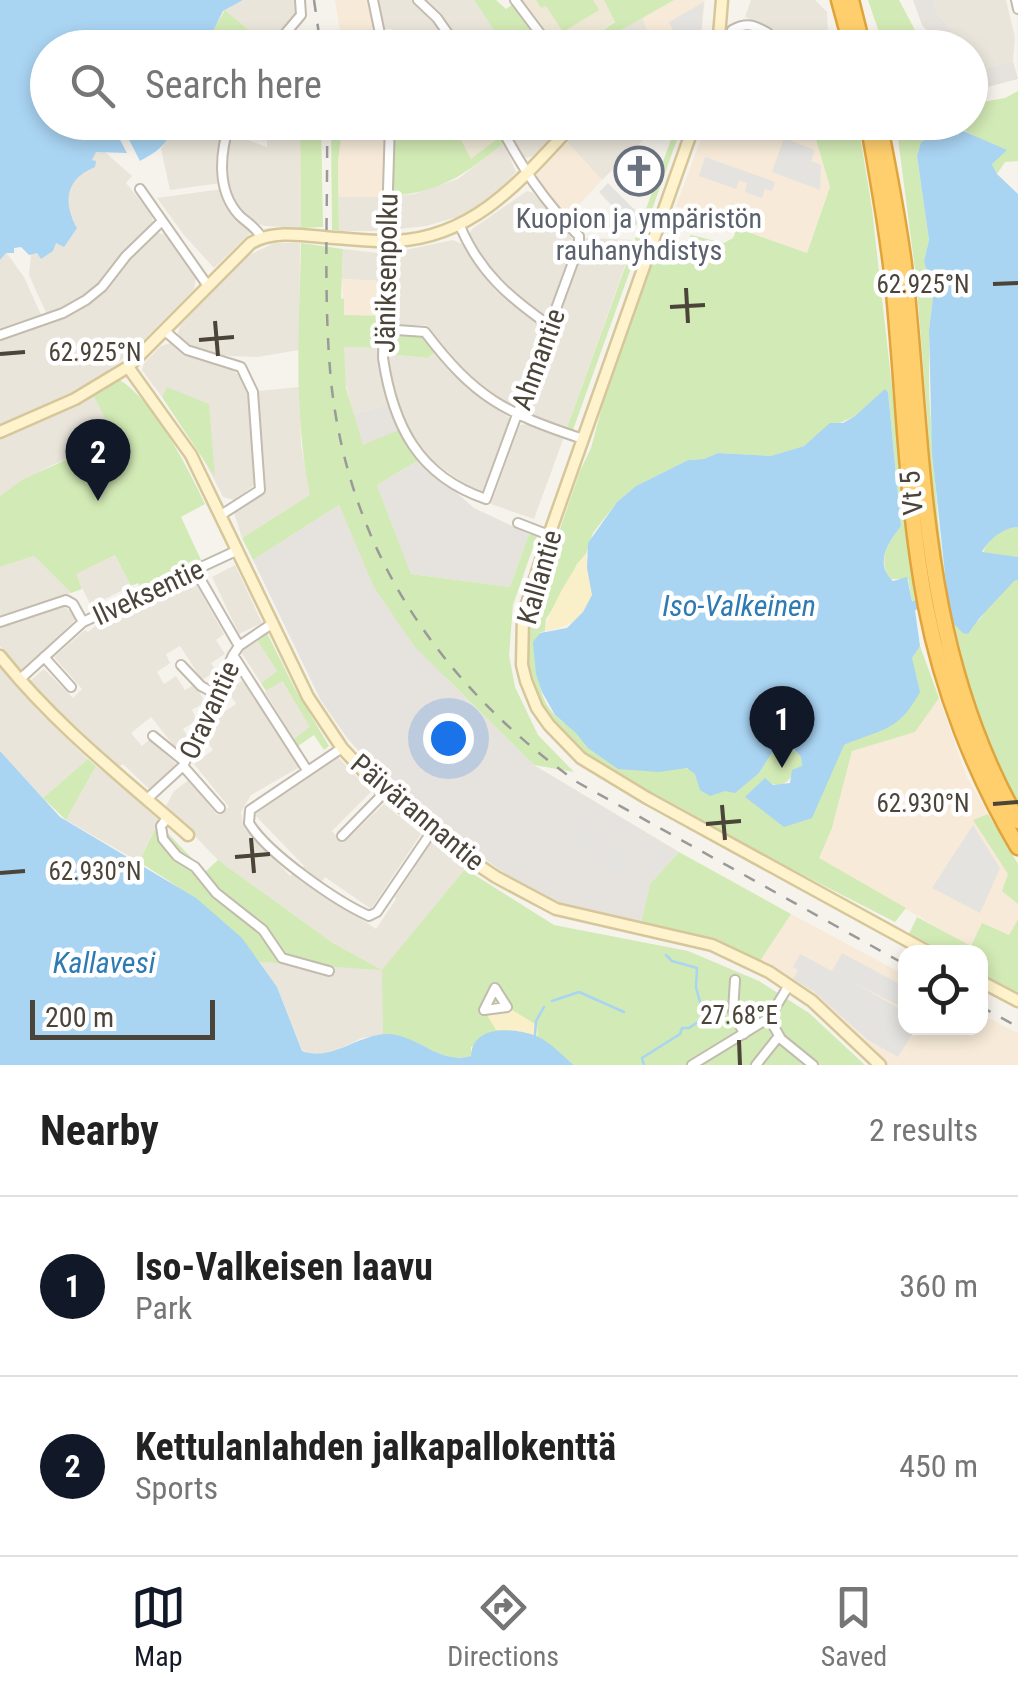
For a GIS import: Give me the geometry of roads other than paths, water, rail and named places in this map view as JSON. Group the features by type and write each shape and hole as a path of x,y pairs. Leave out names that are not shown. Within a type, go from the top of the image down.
{"highway":[{"path":"839,0 847,30"},
{"path":"850,0 858,30"},
{"name":"Vt 5","path":"871,140 892,270 914,530 958,720 1000,816 1018,847"},
{"name":"Vt 5","path":"883,140 904,270 931,602 969,716 1018,820"}],"street":[{"path":"288,30 300,15 300,0"},
{"path":"373,0 379,30"},
{"path":"418,0 445,30"},
{"path":"514,0 537,30"},
{"path":"720,30 722,0"},
{"path":"1016,0 1018,10"},
{"path":"732,30 750,24 762,30"},
{"path":"226,140 222,155 224,186 239,215 261,237"},
{"name":"Jäniksenpolku","path":"389,140 383,358 389,390 408,443 450,480 486,499"},
{"name":"Ahmantie","path":"486,499 578,246 578,236 548,206 508,140"},
{"path":"0,432 75,399 128,367 261,237 385,241 422,238 460,226 491,208 558,140"},
{"name":"Kallantie","path":"690,140 549,535 524,616 522,666 536,708 581,758 915,945"},
{"path":"140,189 208,286"},
{"path":"0,336 86,300 161,222"},
{"path":"460,226 480,267 500,288 550,326"},
{"path":"384,329 425,332 462,378 495,404 583,439"},
{"path":"166,331 187,350 241,367 253,392 260,490 221,515"},
{"name":"Päivärannantie","path":"128,367 191,455 308,697 342,748 384,792 496,876 556,908 712,945 738,955 812,1001 880,1065"},
{"path":"518,523 549,535"},
{"name":"Ilveksentie","path":"19,680 83,622 238,550"},
{"path":"195,570 240,646"},
{"path":"0,622 66,600 73,604 83,622"},
{"name":"Oravantie","path":"147,800 184,764 233,655 273,623"},
{"path":"233,655 307,770"},
{"path":"0,656 96,759 188,835"},
{"path":"44,656 71,687"},
{"path":"181,665 201,686 214,693"},
{"path":"153,736 184,764 220,808"},
{"path":"342,748 256,804 248,816 258,836 306,876 366,915 372,915 432,831"},
{"path":"342,836 384,792"},
{"path":"168,818 162,826 163,838 177,856 196,867 216,894 262,930 282,958 329,971"},
{"path":"735,980 733,1011 744,1034"},
{"path":"988,985 1018,1001"},
{"path":"692,1065 769,1018 789,986"},
{"path":"769,1018 779,1036 813,1065"},
{"path":"756,1065 779,1036"}],"water":[{"path":"0,0 243,0 223,11 214,30 30,30 30,140 120,140 127,153 96,152 92,160 96,161 95,167 73,184 68,200 77,228 64,247 56,243 53,251 41,259 37,253 29,255 21,247 14,248 14,253 6,253 0,260"},
{"path":"129,140 166,140 162,146 140,161"},
{"name":"Iso-Valkeinen","path":"984,140 1007,150 992,164 1018,194 1018,527 997,535 982,552 1018,557 1018,580 968,634 954,624 949,604 915,610 920,646 912,658 920,692 896,722 844,745 812,818 784,827 745,797 765,778 773,785 790,783 792,770 802,766 794,749 773,751 759,773 735,793 725,791 710,796 700,790 695,774 687,768 659,772 618,769 588,748 555,715 536,674 533,642 540,633 567,628 583,612 592,595 588,543 617,502 636,486 688,460 718,453 771,456 804,446 830,423 843,423 855,416 885,389 901,526 888,546 884,567 893,581 907,577 912,601 947,593 932,452 929,330 933,297 924,261 929,240 917,156 921,142"},
{"name":"Kallavesi","path":"0,751 60,817 196,898 242,938 277,987 302,1051 334,1051 387,1034 459,1058 471,1056 473,1046 486,1034 506,1030 541,1039 574,1065 0,1065"}],"waterway":[{"path":"644,1065 642,1058 680,1034 682,1028 704,1018 696,987 697,968 672,961 666,955"},
{"path":"552,1001 579,992 624,1012"},
{"path":"535,1035 536,1021 544,1007"}],"railway":[{"path":"314,0 318,30"},
{"path":"327,140 327,317 331,381 341,443 358,502 381,557 409,608 483,702 577,782 898,961"},
{"path":"988,1010 1018,1027"}],"place":[{"name":"Kuopion ja ympäristön rauhanyhdistys","path":"639,171"},
{"name":"Kettulanlahden jalkapallokenttä","path":"98,501"},
{"name":"Iso-Valkeisen laavu","path":"782,768"}]}
